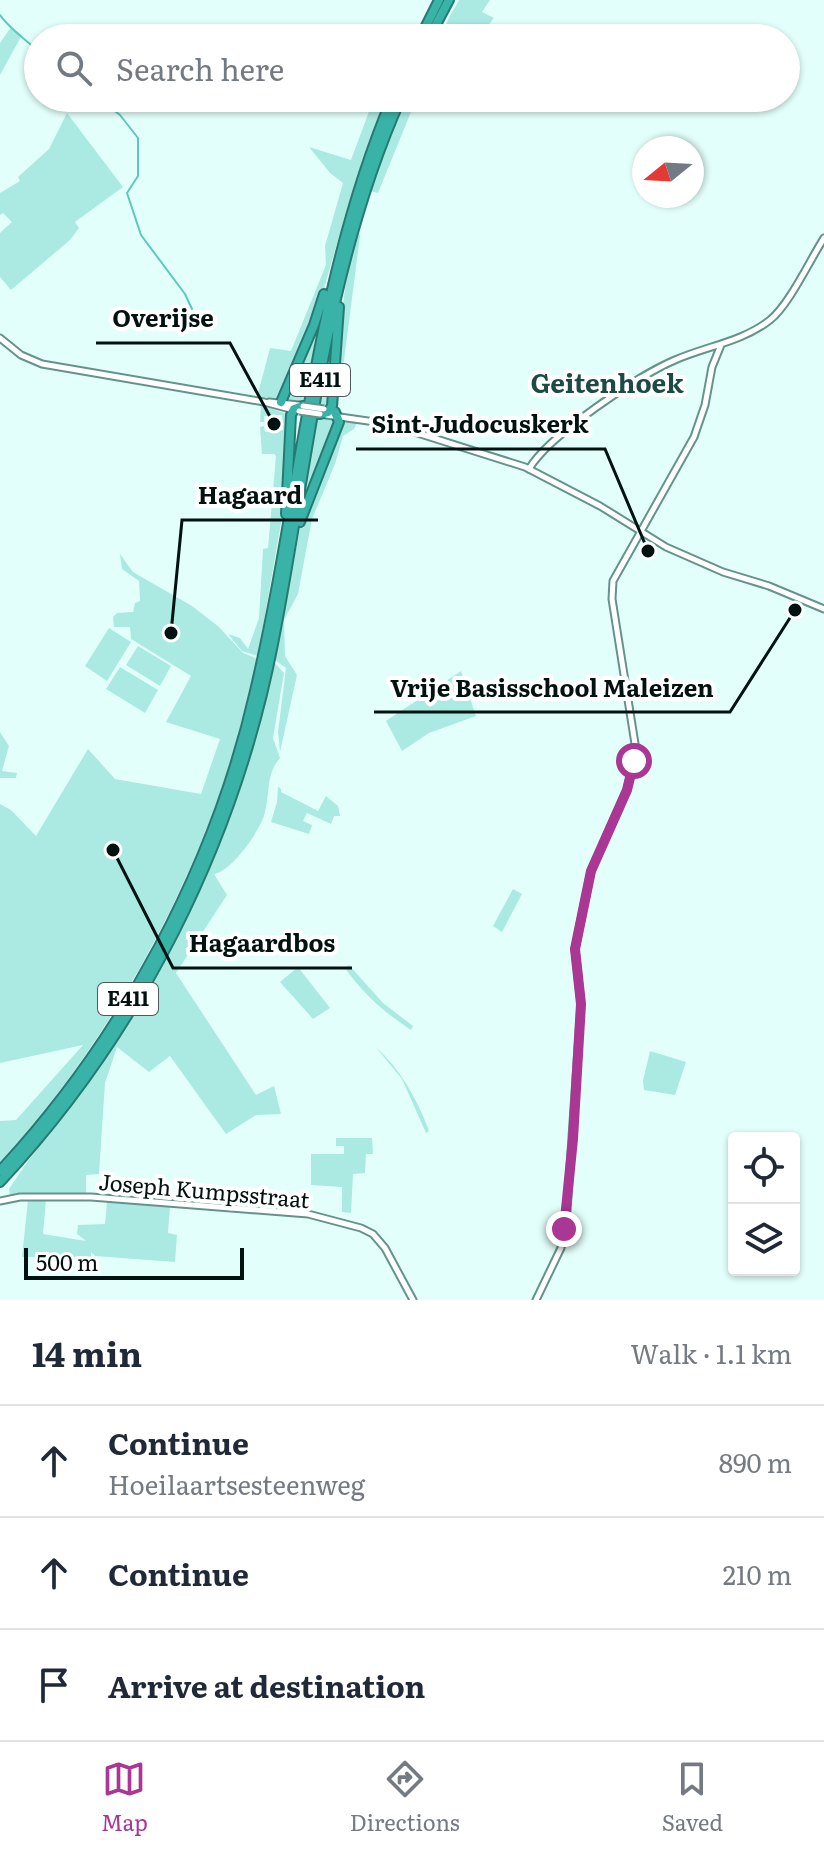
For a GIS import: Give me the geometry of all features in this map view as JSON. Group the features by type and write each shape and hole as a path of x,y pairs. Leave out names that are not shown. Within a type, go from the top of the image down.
{"highway":[{"path":"427,24 439,0"},
{"path":"436,24 449,0"},
{"name":"E411","path":"0,1171 59,1100 104,1038 160,943 206,845 232,775 255,693 345,233 363,173 387,112"},
{"name":"E411","path":"0,1182 66,1104 110,1042 167,946 197,884 226,812 252,735 273,646 334,288 361,203 396,112"},
{"path":"288,521 285,511 290,406 339,241 345,233"},
{"path":"291,549 333,414 341,296 329,275"}],"street":[{"path":"529,469 565,432 635,381 679,358 721,345 775,316 824,238"},
{"path":"0,338 21,355 42,364 360,418 401,427 529,469 600,506 666,547 723,572 769,586 824,609"},
{"path":"536,1300 561,1248 573,1139 581,1004 575,949 591,871 627,790 636,750 612,588 617,570 694,437 705,405 712,367 721,345"},
{"name":"Joseph Kumpsstraat","path":"0,1201 20,1197 91,1197 308,1214 373,1234 385,1248 413,1300"}],"shaded area":[{"path":"459,0 490,0 482,12 494,18 489,24 447,23"},
{"path":"11,27 22,35 0,75 0,43"},
{"path":"369,112 381,112 345,216 320,302 279,399 257,397 270,348 291,351 326,265 325,246 343,183 330,173 309,147 351,160"},
{"path":"400,112 411,112 378,193 370,191"},
{"path":"67,113 123,187 75,222 79,228 70,240 11,290 0,277 0,233 12,222 3,213 0,215 0,193 20,181 18,177 49,149"},
{"path":"358,228 360,236 338,407 335,403 342,315"},
{"path":"335,320 329,408 320,406"},
{"path":"317,321 320,321 304,403 286,400"},
{"path":"261,405 287,414 287,418 283,511 258,656 242,651 228,634 240,638 248,649 259,618 263,549 268,548 276,456 262,454 260,427 264,426 265,432 283,430 282,415 264,416 264,422 260,422"},
{"path":"318,416 337,420 303,503"},
{"path":"342,421 358,421 354,429 343,436 312,519 298,594 284,620 285,656 297,675 280,752 278,732 286,668 275,660 302,518"},
{"path":"120,554 133,572 192,606 219,627 243,653 258,659 218,798 192,864 161,928 127,991 88,1051 0,1165 0,1121 16,1120 83,1045 0,1063 0,804 11,810 36,836 88,749 115,779 201,794 220,739 166,722 191,676 131,639 130,627 114,627 113,617 117,613 133,612 135,603 140,601 139,581 122,569"},
{"path":"109,628 131,642 107,681 85,666"},
{"path":"138,646 171,666 160,686 126,665"},
{"path":"275,663 284,673 273,738 280,758 270,777 265,812 245,849 229,866 214,874 227,895 176,973 256,1095 274,1086 281,1114 256,1115 226,1134 170,1056 149,1072 117,1047 105,1083 99,1174 86,1175 86,1194 10,1196 9,1189 21,1171 87,1083 140,1001 188,909 229,813"},
{"path":"120,667 158,690 145,713 106,689"},
{"path":"461,671 476,716 429,733 402,751 386,721"},
{"path":"0,732 9,746 2,771 17,773 16,778 0,778"},
{"path":"278,787 281,792 318,811 326,796 338,806 340,816 334,816 331,824 307,813 303,821 312,825 309,834 271,822"},
{"path":"513,889 522,894 502,932 493,926"},
{"path":"349,965 383,1003 413,1026 411,1030 367,995 345,968"},
{"path":"298,967 330,1008 313,1019 280,982"},
{"path":"375,1046 407,1085 429,1131 426,1133 402,1079"},
{"path":"650,1051 686,1062 675,1095 644,1090"},
{"path":"336,1138 372,1138 373,1154 366,1154 365,1173 353,1174 351,1213 342,1212 342,1187 311,1185 311,1154 344,1154 344,1146 336,1146"},
{"path":"28,1200 46,1200 43,1234 86,1241 77,1234 78,1225 105,1224 107,1202 170,1207 168,1233 177,1235 175,1262 95,1256 91,1252 91,1257 22,1257"}],"waterway":[{"path":"0,15 24,39"},
{"path":"116,112 138,138 138,176 127,193 141,235 185,294 192,309"}],"place":[{"name":"Overijse","path":"274,424"},
{"name":"Sint-Judocuskerk","path":"648,551"},
{"name":"Vrije Basisschool Maleizen","path":"795,610"},
{"name":"Hagaard","path":"171,633"},
{"name":"Hagaardbos","path":"113,850"}],"district":[{"name":"Geitenhoek","path":"607,384"}],"route":[{"path":"564,1229 578,1078 581,1004 575,949 591,871 619,812 634,761"}]}
